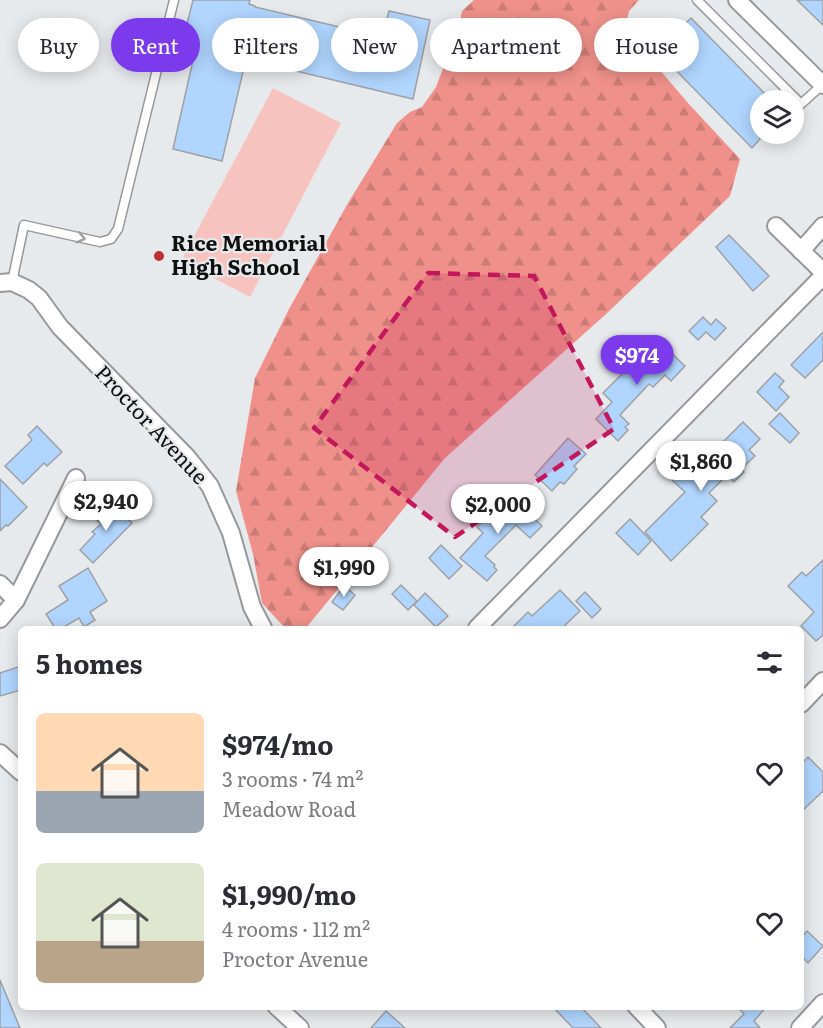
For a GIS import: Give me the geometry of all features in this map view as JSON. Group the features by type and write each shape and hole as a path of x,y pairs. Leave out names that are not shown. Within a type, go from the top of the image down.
{"street":[{"path":"737,0 823,85"},
{"path":"479,626 823,274 776,226"},
{"path":"801,251 823,226"},
{"name":"Proctor Avenue","path":"6,283 29,290 39,298 67,335 187,457 210,486 231,533 252,607 263,626"},
{"path":"0,619 16,600 76,478"},
{"path":"0,584 16,600"},
{"path":"804,701 823,681"},
{"path":"0,753 18,769"},
{"path":"800,1028 823,1003"},
{"path":"280,1010 300,1028"},
{"path":"640,1010 657,1028"}],"lane":[{"path":"6,283 24,225 100,242 111,239 118,229 174,0"},
{"path":"697,0 801,104 823,85"}],"highlighted area":[{"path":"428,273 534,276 614,429 455,537 314,428"}],"green space":[{"path":"474,0 639,0 629,11 627,18 594,18 594,72 662,72 740,159 730,196 605,315 445,458 308,626 283,626 262,603 253,554 236,491 255,378 289,309 348,203 397,123 410,112 422,107 436,87 442,72 582,72 582,18 461,18 462,11"}],"shaded area":[{"path":"273,88 341,123 250,297 181,261"}],"building":[{"path":"193,0 250,0 249,4 255,7 302,18 212,18 212,72 243,72 222,161 173,149 190,72 200,72 200,18 188,18"},
{"path":"797,0 823,0 823,25"},
{"path":"389,11 430,20 413,99 300,72 319,72 319,22 331,25 331,72 418,72 418,18 387,18"},
{"path":"699,26 761,90 750,90 750,144 756,144 752,148 678,72 699,72"},
{"path":"729,235 769,276 753,291 716,247"},
{"path":"703,317 711,325 716,319 726,328 715,340 706,332 698,340 689,331"},
{"path":"823,332 823,360 805,378 791,365"},
{"path":"661,343 685,366 671,381 665,375 653,387 649,384 620,415 629,424 625,427 628,430 618,441 596,419 612,402 603,393 642,354 646,358"},
{"path":"775,373 784,381 779,387 789,397 776,411 757,392"},
{"path":"780,413 799,433 790,443 769,424"},
{"path":"743,422 760,439 749,450 755,456 741,469 744,472 734,482 727,475 709,493 717,501 701,517 708,524 671,561 645,532 685,492 672,480 688,464 694,471"},
{"path":"37,426 62,452 47,466 44,463 23,484 5,466 32,440 28,435"},
{"path":"568,438 586,454 574,466 577,469 564,484 560,482 552,491 535,475"},
{"path":"0,479 27,507 0,531"},
{"path":"510,495 542,526 530,538 516,525 485,556 497,570 487,581 460,558 483,533 477,527"},
{"path":"111,503 132,523 93,563 80,550 95,534 92,532 101,524 96,519"},
{"path":"630,519 651,541 638,555 616,533"},
{"path":"441,545 462,566 449,579 429,558"},
{"path":"823,560 823,635 816,641 804,629 804,626 801,626 814,612 788,586 802,572 806,576"},
{"path":"88,568 107,601 90,612 95,620 86,626 79,618 65,626 54,626 46,614 68,600 59,586"},
{"path":"401,585 417,601 408,610 392,594"},
{"path":"344,586 355,595 343,610 332,602"},
{"path":"560,590 580,611 564,626 514,626 528,612 532,616"},
{"path":"585,592 601,609 592,618 576,601"},
{"path":"425,593 448,616 435,626 414,605"},
{"path":"18,667 18,691 0,696 0,673"},
{"path":"808,757 823,772 823,791 804,809 804,761"},
{"path":"807,931 823,946 808,963 804,959 804,934"},
{"path":"0,980 20,1028 0,1028"},
{"path":"556,1010 584,1010 601,1028 573,1028"},
{"path":"740,1010 764,1010 754,1021 760,1028 730,1028 744,1014"},
{"path":"386,1011 405,1028 371,1028"}],"place":[{"name":"Rice Memorial High School","path":"159,256"}]}
